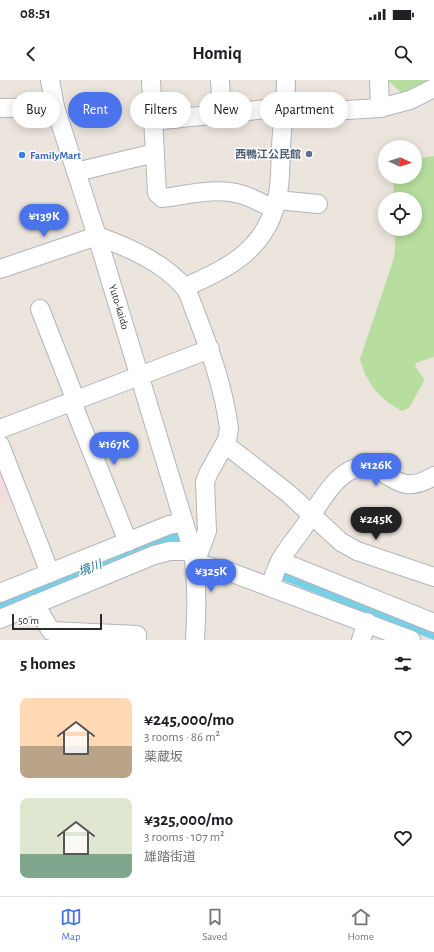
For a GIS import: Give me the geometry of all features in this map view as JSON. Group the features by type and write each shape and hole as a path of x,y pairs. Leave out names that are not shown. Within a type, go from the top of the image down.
{"street":[{"name":"Yuto-kaido","path":"50,80 52,92"},
{"path":"151,80 152,92"},
{"path":"220,80 221,92"},
{"path":"286,80 286,92"},
{"path":"379,80 380,108"},
{"path":"348,110 380,108 410,100 434,88"},
{"path":"0,108 12,108"},
{"name":"Yuto-kaido","path":"60,122 141,377 190,544"},
{"path":"153,128 157,193 162,198 218,191 246,196 276,205 318,204"},
{"path":"185,287 222,271 255,245 268,227 276,205 283,128"},
{"path":"76,172 155,153"},
{"path":"0,269 97,236 144,256 185,287 210,349 229,424 229,435 205,482 207,531 190,544 154,555 0,619"},
{"path":"40,309 128,542"},
{"path":"0,429 141,377 210,349"},
{"path":"225,444 313,514 334,536 349,547 434,577"},
{"path":"0,445 50,573"},
{"path":"270,587 280,561 341,476 355,468 371,468 398,482 408,484 419,483 434,476"},
{"path":"0,593 169,526 190,544 230,572 367,622 410,640"},
{"path":"190,544 196,605 195,640"},
{"path":"280,561 434,623"},
{"path":"35,604 51,631 137,635 137,640"},
{"path":"361,640 367,622"}],"shaded area":[{"path":"0,457 16,499 0,505"}],"green space":[{"path":"387,80 432,80 403,94"},
{"path":"434,156 434,357 416,363 415,366 424,379 423,383 409,408 402,411 387,402 375,390 366,376 360,359 392,264 395,252 395,236 422,236 422,192 394,192 393,184 422,184 422,158"}],"water":[{"name":"境川","path":"172,531 179,533 183,547 0,613 0,597"},
{"path":"286,570 434,628 434,640 282,580"}],"place":[{"name":"西鴨江公民館","path":"309,154"},
{"name":"FamilyMart","path":"22,155"}]}
